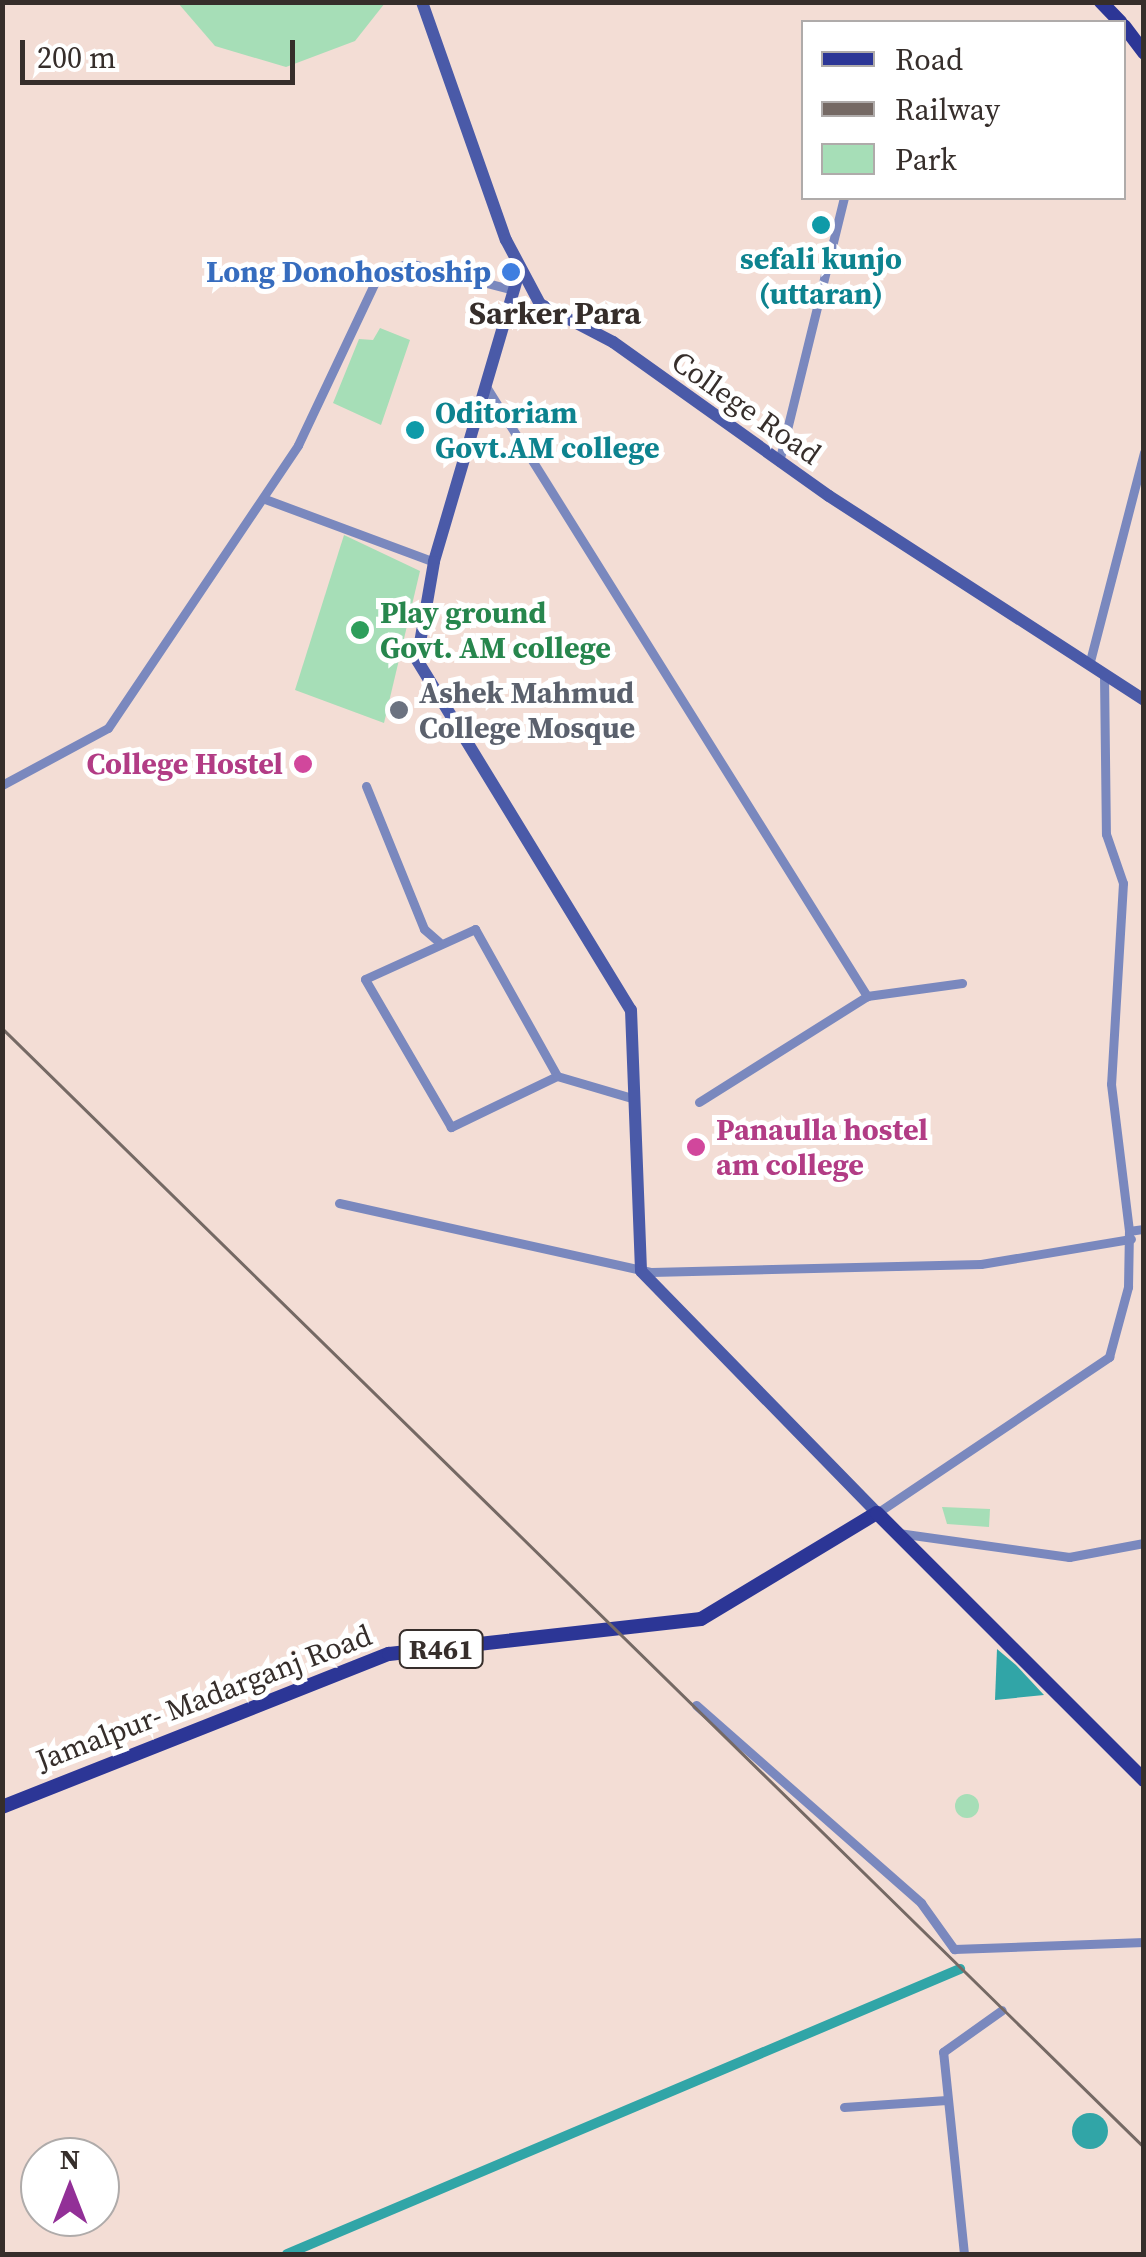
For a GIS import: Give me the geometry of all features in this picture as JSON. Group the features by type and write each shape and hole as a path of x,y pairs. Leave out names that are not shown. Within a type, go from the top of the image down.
{"main road":[{"name":"College Road","path":"422,2 520,269 540,304 613,342 779,462 1144,700"},
{"path":"1126,30 1144,53"},
{"path":"520,269 434,562 417,660 636,1028 640,1270 1144,1780"},
{"name":"Jamalpur- Madarganj Road","path":"2,1807 389,1654 701,1619 878,1514"}],"street":[{"path":"779,462 844,200"},
{"path":"2,786 108,728 265,499 379,274 409,263 514,290"},
{"path":"485,385 867,996"},
{"path":"1089,665 1144,452"},
{"path":"265,499 434,562"},
{"path":"878,1514 1102,1365 1122,1322 1130,1235 1111,1084 1124,883 1106,834 1104,675"},
{"path":"366,786 424,929 439,942"},
{"path":"420,950 424,929"},
{"path":"557,1076 475,929 420,950 365,979 451,1127 557,1076 638,1100"},
{"path":"699,1102 867,996 962,984"},
{"path":"339,1203 640,1270 981,1264 1144,1229"},
{"path":"898,1533 1069,1557 1144,1542"},
{"path":"696,1704 921,1903 954,1949 1144,1942"},
{"path":"964,2254 948,2100 947,2041 1002,2010"},
{"path":"844,2108 948,2100"}],"green space":[{"path":"178,3 385,3 355,41 286,67 215,46"},
{"path":"380,328 410,340 381,425 333,403 359,339 373,340"},
{"name":"Play ground Govt. AM college","path":"344,535 420,571 384,723 295,690"},
{"path":"942,1507 990,1509 989,1527 947,1524"},
{"path":"967,1794 976,1797 976,1815 967,1818 958,1815 955,1806 958,1797"}],"water":[{"path":"997,1649 1016,1665 1044,1695 995,1700"},
{"path":"1090,2113 1102,2119 1108,2131 1102,2143 1090,2149 1078,2143 1072,2131 1078,2119"}],"waterway":[{"path":"287,2254 960,1969"}],"railway":[{"path":"2,1028 1144,2147"}],"place":[{"name":"sefali kunjo (uttaran)","path":"821,225"},
{"name":"Long Donohostoship","path":"511,272"},
{"name":"Oditoriam Govt.AM college","path":"415,430"},
{"name":"Play ground Govt. AM college","path":"360,630"},
{"name":"Ashek Mahmud College Mosque","path":"399,710"},
{"name":"College Hostel","path":"303,764"},
{"name":"Panaulla hostel am college","path":"696,1147"}],"district":[{"name":"Sarker Para","path":"555,313"}]}
